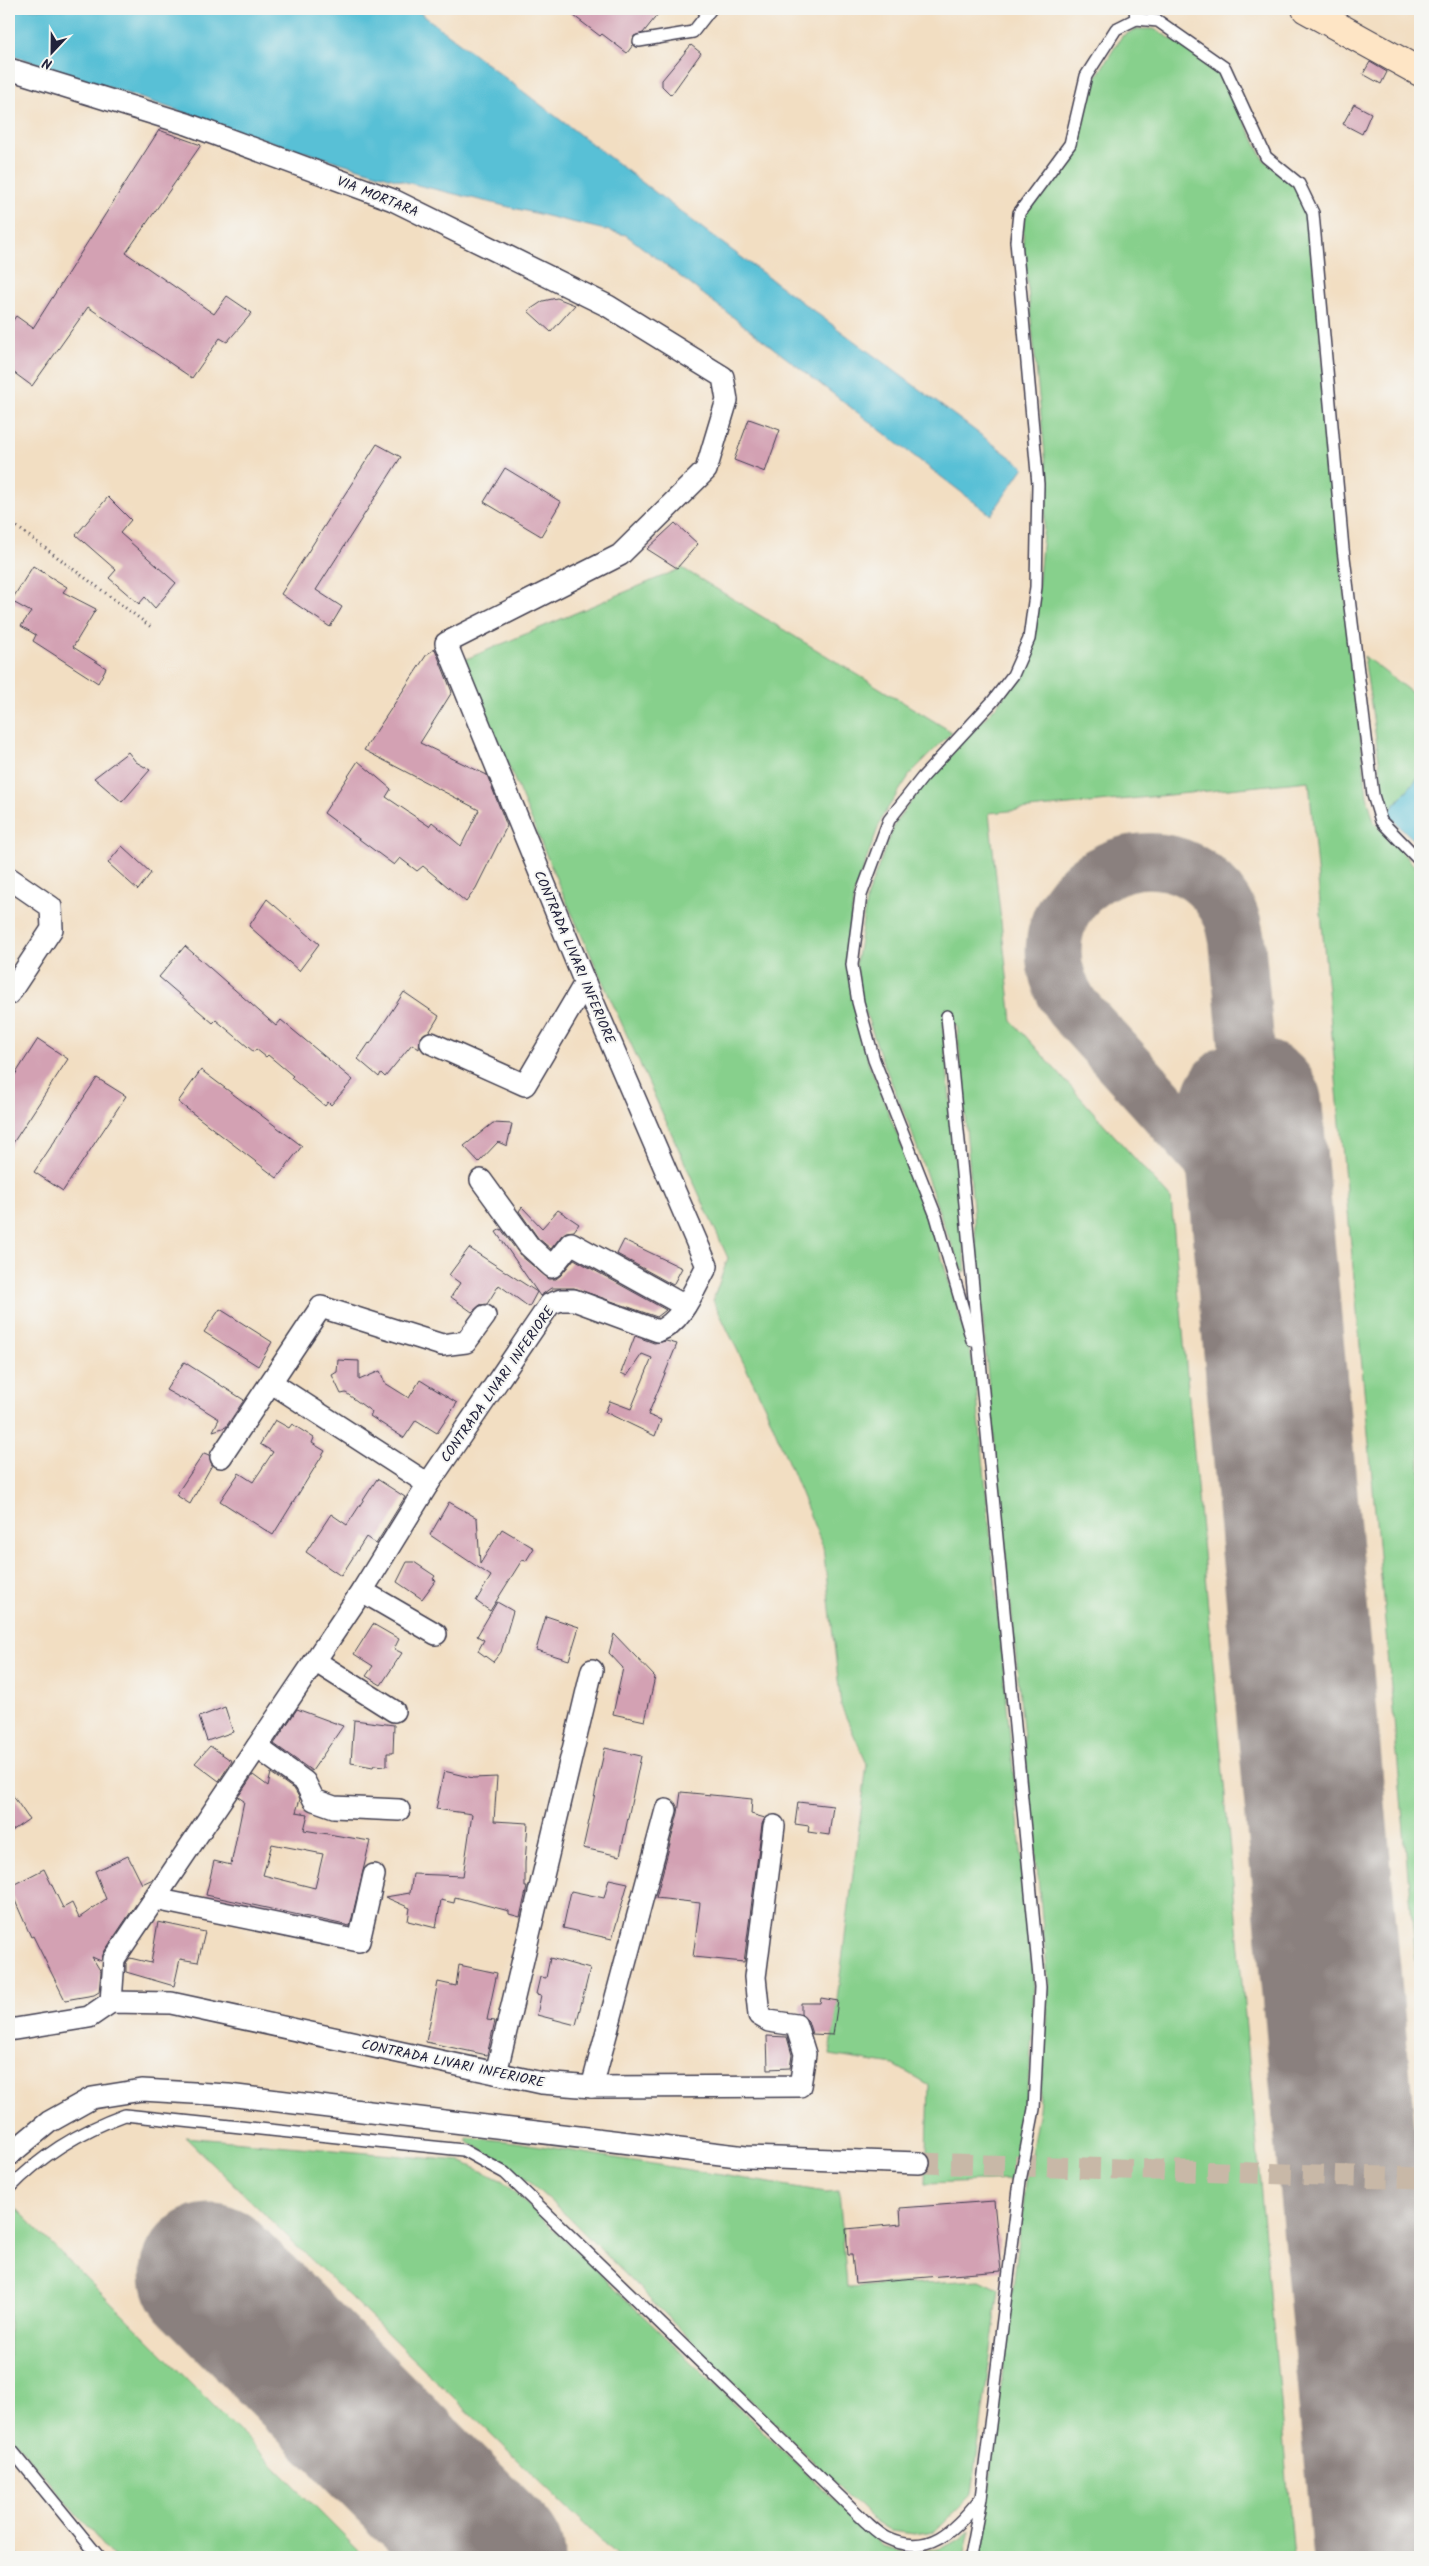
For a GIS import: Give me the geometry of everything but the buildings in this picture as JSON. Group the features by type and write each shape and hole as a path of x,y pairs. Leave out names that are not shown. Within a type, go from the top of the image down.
{"street":[{"path":"1306,9 1420,72"},
{"name":"VIA MORTARA","path":"9,69 187,124 394,200 608,306 723,377"},
{"name":"CONTRADA LIVARI INFERIORE","path":"723,377 726,400 706,470 620,555 446,643 585,983 707,1266 685,1306 668,1328 658,1331 574,1300 561,1300 550,1304 428,1484 362,1591 114,1959 111,2002 171,2003 542,2083 592,2087 800,2086 805,2054 796,2026 769,2021 759,2015 755,1977 774,1826"},
{"path":"9,878 51,907 52,929 9,994"},
{"path":"431,1043 525,1085 585,983"},
{"path":"481,1180 529,1246 552,1267 571,1243 685,1306"},
{"path":"220,1457 272,1383 321,1307 442,1346 466,1342 485,1316"},
{"path":"272,1383 428,1484"},
{"path":"362,1591 436,1634"},
{"path":"315,1661 394,1711"},
{"path":"496,2073 592,1670"},
{"path":"256,1747 304,1782 314,1800 334,1807 400,1810"},
{"path":"592,2087 666,1810"},
{"path":"154,1899 359,1941 374,1874"},
{"path":"9,2030 89,2018 111,2002"},
{"path":"9,2155 49,2122 92,2098 142,2090 228,2095 746,2158 919,2163"}],"lane":[{"path":"639,41 693,32 711,9"},
{"path":"980,1366 936,1216 874,1060 858,1002 852,965 861,895 889,820 922,778 1013,675 1029,639 1036,587 1038,484 1016,241 1019,214 1070,144 1086,76 1116,29 1136,14 1158,21 1225,68 1266,157 1299,184 1312,213 1343,549 1373,795 1381,821 1420,861"},
{"path":"947,1016 1040,1987 1034,2109 1020,2181 981,2498 970,2557"},
{"path":"9,2189 48,2154 92,2127 124,2115 463,2150 505,2172 865,2521 887,2538 913,2544 937,2541 958,2526 981,2498"},
{"path":"9,2447 99,2557"}],"path":[{"path":"9,520 151,627"}],"green space":[{"path":"1137,29 1154,29 1182,45 1221,74 1264,160 1296,187 1309,215 1340,548 1367,796 1374,822 1420,872 1420,2008 1309,781 989,813 1012,1021 1171,1199 1294,2557 976,2557 987,2498 1026,2182 1039,2109 1049,1988 987,1367 957,1024 943,1025 966,1271 963,1272 944,1226 910,1127 881,1057 862,1002 856,964 867,896 895,823 927,780 998,704 1018,677 1033,639 1048,484 1023,241 1024,215 1077,145 1095,79 1122,36"},
{"path":"682,568 952,732 911,773 882,817 854,894 846,962 868,1061 929,1215 974,1365 1034,1986 1030,2068 1014,2180 926,2183 929,2085 894,2065 830,2055 867,1764 841,1706 823,1547 768,1413 713,1300 728,1258 558,883 464,660"},
{"path":"1364,656 1420,699 1420,775 1387,814"},
{"path":"185,2137 460,2161 503,2181 882,2546 918,2552 939,2549 959,2539 970,2530 964,2557 618,2557"},
{"path":"467,2137 516,2142 826,2192 839,2191 847,2287 980,2280 999,2289 972,2494 935,2531 914,2534 891,2531 870,2518 567,2216 510,2165 467,2142"},
{"path":"12,2204 365,2557 113,2557 9,2434 9,2208"}],"water":[{"path":"9,9 415,9 706,231 1024,467 991,515 626,235 409,183 278,144 9,54"},
{"path":"1420,775 1420,846 1387,814"}],"waterway":[{"path":"9,2549 17,2557"}],"taxiway":[{"path":"1252,1108 1237,940 1230,914 1203,880 1170,863 1135,862 1101,874 1074,896 1057,928 1055,965 1072,1007 1232,1183 1254,1217 1265,1253"}],"runway":[{"path":"1252,1108 1383,2557"},
{"path":"211,2274 494,2557"}],"tunnel":[{"path":"919,2163 1420,2178"}]}
